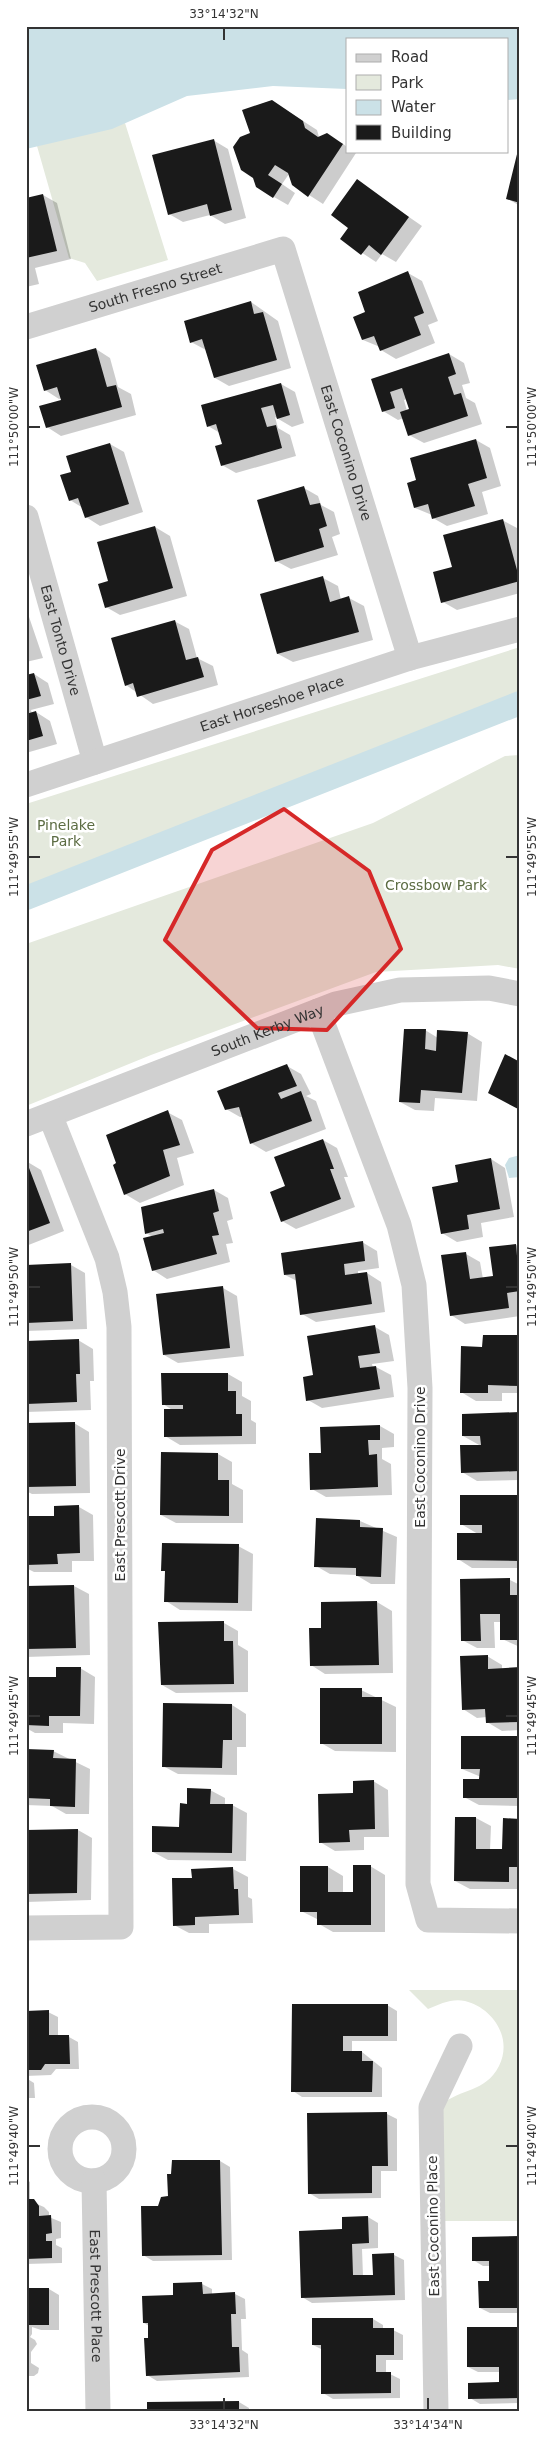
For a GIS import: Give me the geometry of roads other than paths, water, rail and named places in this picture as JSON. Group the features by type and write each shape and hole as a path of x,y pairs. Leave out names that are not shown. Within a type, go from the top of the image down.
{"street":[{"name":"South Fresno Street","path":"26,327 283,250"},
{"name":"East Coconino Drive","path":"283,250 410,658"},
{"name":"East Tonto Drive","path":"26,517 95,762"},
{"name":"East Horseshoe Place","path":"26,785 410,658 520,629"},
{"name":"South Kerby Way","path":"26,1124 336,1004 400,990 489,988 520,994"},
{"name":"East Coconino Drive","path":"318,1011 399,1225 414,1285 420,1388 418,1884 428,1920 520,1921"},
{"name":"East Prescott Drive","path":"26,1928 121,1927 119,1327 115,1292 107,1258 50,1115"},
{"name":"East Coconino Place","path":"436,2412 431,2107 460,2046"},
{"name":"East Prescott Place","path":"94,2181 98,2412"}],"water":[{"path":"26,26 520,26 520,99 508,100 508,38 346,38 346,89 273,86 187,96 112,129 26,149"},
{"path":"520,1155 520,1177 509,1178 505,1165 509,1158"}],"waterway":[{"path":"26,898 520,703"}],"park label":[{"name":"Pinelake Park","path":"66,834"},
{"name":"Crossbow Park","path":"436,885"}]}
